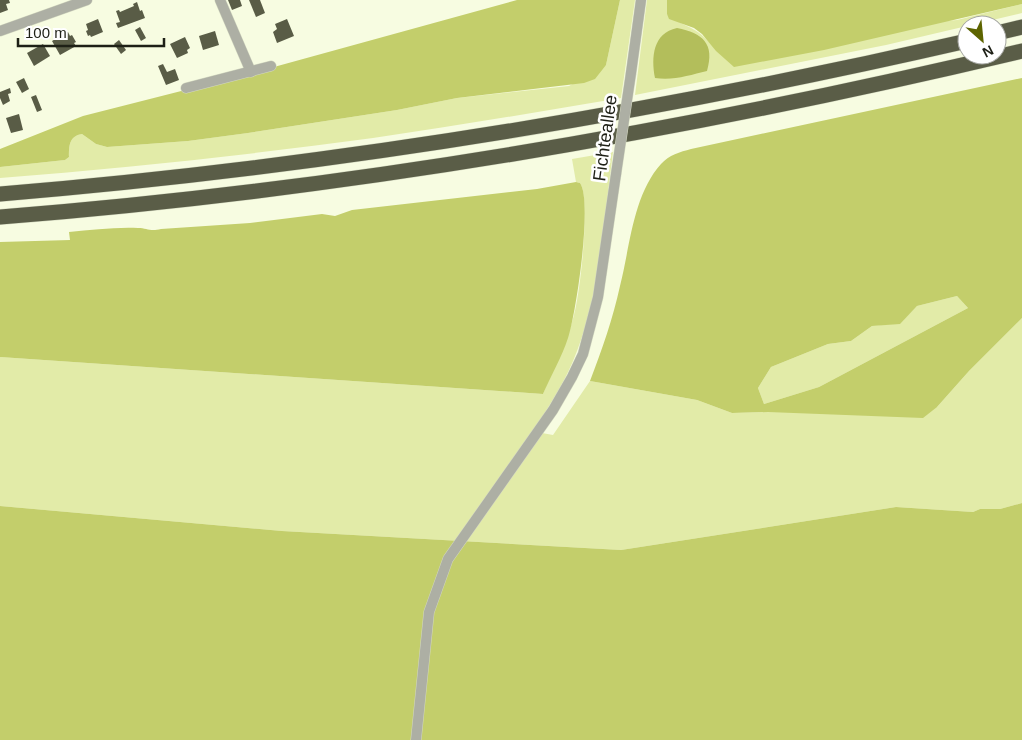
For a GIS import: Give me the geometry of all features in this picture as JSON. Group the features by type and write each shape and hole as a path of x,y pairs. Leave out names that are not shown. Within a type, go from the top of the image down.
{"highway":[{"path":"1007,32 1022,28"},
{"path":"0,194 238,170 489,134 746,89 957,42"},
{"path":"0,217 113,207 284,187 514,154 759,110 1022,52"}],"street":[{"path":"0,31 87,0"},
{"path":"220,0 251,72"},
{"name":"Fichteallee","path":"416,740 429,612 448,559 553,410 583,354 601,281 641,0"},
{"path":"186,88 271,66"}],"shaded area":[{"path":"517,0 620,0 606,65 595,79 584,83 457,98 397,110 188,141 107,147 96,144 82,134 72,139 69,157 65,160 0,167 0,149 83,116 252,73"},
{"path":"620,0 635,0 621,98 373,138 187,161 0,178 0,167 65,160 69,157 72,139 82,134 96,144 107,147 188,141 397,110 457,98 569,86 606,65"},
{"path":"647,0 667,0 667,14 693,29 709,42 957,20 957,28 886,45 635,95"},
{"path":"667,0 1022,0 1022,4 975,15 957,15 957,19 824,50 734,67 716,51 702,34 694,28 669,19"},
{"path":"1022,4 1022,13 1007,17 1007,15 977,15"},
{"path":"677,28 694,33 705,41 709,54 707,71 675,78 655,78 653,62 658,40 669,31"},
{"path":"1022,78 1022,318 969,371 937,407 923,418 768,412 732,413 697,400 590,381 614,310 638,206 644,191 664,161 675,154","holes":["957,296 968,308 819,387 764,404 758,388 771,367 828,344 851,341 872,326 900,324 917,306"]},
{"path":"613,152 601,253 585,328 568,371 535,429 542,433 553,435 590,381 697,400 732,413 937,407 969,371 1022,318 1022,503 1000,509 980,509 973,512 896,507 621,550 282,531 0,506 0,357 543,394 571,325 579,288 585,207 580,183 576,182 572,159"},
{"path":"576,182 580,183 584,194 585,211 579,283 568,338 543,394 0,357 0,242 70,240 69,232 104,229 138,228 154,230 250,223 322,214 335,216 352,210 537,189"},
{"path":"957,296 968,308 819,387 764,404 758,388 771,367 828,344 851,341 872,326 900,323 917,306"},
{"path":"1022,503 1022,740 0,740 0,506 282,531 621,550 896,507 973,512 980,509 1000,509"}],"building":[{"path":"0,0 9,0 10,3 6,4 8,10 0,13"},
{"path":"228,0 240,0 242,6 232,10"},
{"path":"249,0 260,0 265,13 256,17"},
{"path":"137,2 145,18 118,28 116,23 120,22 116,11 119,10 120,12 134,6 133,4"},
{"path":"98,19 103,32 91,37 90,35 88,36 86,24"},
{"path":"287,19 294,36 277,43 273,32 277,29 275,24"},
{"path":"140,27 146,38 141,41 135,30"},
{"path":"215,31 219,45 203,50 199,36"},
{"path":"68,32 76,42 74,43 76,46 60,55 52,41 61,33 62,35"},
{"path":"185,37 190,48 187,50 188,53 177,58 170,44"},
{"path":"119,40 126,50 121,54 114,44"},
{"path":"43,44 50,56 34,66 27,53"},
{"path":"163,64 167,72 175,69 179,80 166,85 158,66"},
{"path":"24,78 29,89 22,93 16,82"},
{"path":"10,88 11,93 8,94 10,101 3,105 0,92"},
{"path":"36,95 42,110 37,112 31,97"},
{"path":"19,114 23,130 11,133 6,118"}]}
